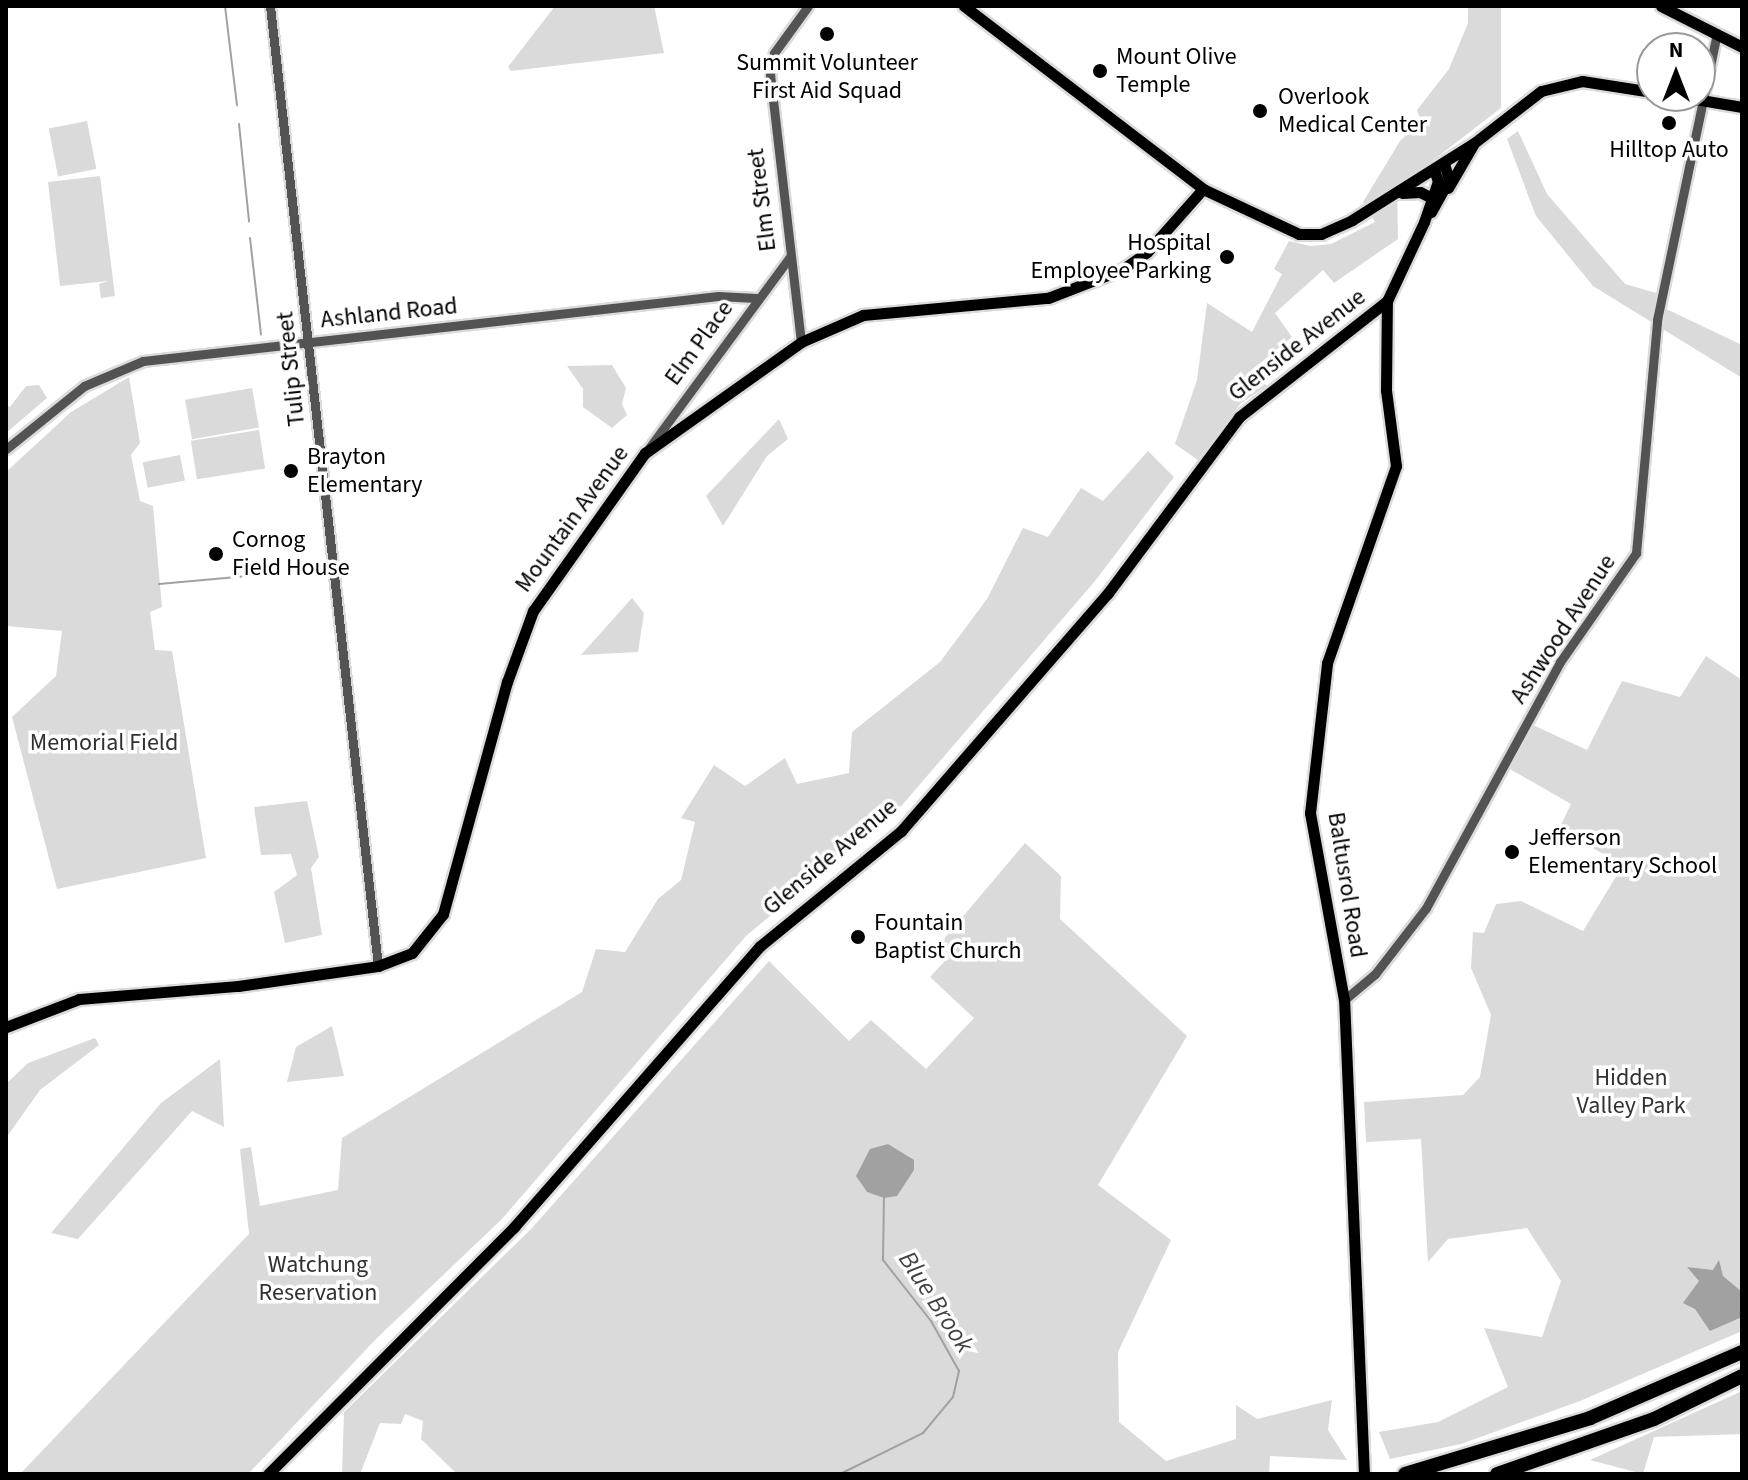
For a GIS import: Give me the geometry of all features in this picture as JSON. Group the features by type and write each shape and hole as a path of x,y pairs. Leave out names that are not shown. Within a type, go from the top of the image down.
{"highway":[{"path":"1405,1474 1590,1418 1742,1352"},
{"path":"1497,1474 1654,1419 1742,1376"}],"main road":[{"path":"964,6 1203,189 1280,228 1310,235 1341,226 1439,167 1541,91 1564,83 1594,82 1636,89"},
{"path":"1661,6 1706,32"},
{"path":"1716,38 1742,47"},
{"path":"1716,102 1742,107"},
{"path":"1397,193 1420,192 1437,196 1474,143"},
{"name":"Glenside Avenue","path":"268,1474 514,1227 760,946 901,831 1108,593 1239,417 1387,301 1437,196 1439,167"},
{"name":"Mountain Avenue","path":"6,1027 79,999 238,986 378,966 421,946 443,914 507,682 533,611 645,453 801,342 880,311 1061,294 1139,259 1203,189"},
{"name":"Baltusrol Road","path":"1364,1474 1344,1000 1310,813 1327,663 1396,466 1386,390 1387,301"}],"street":[{"name":"Tulip Street","path":"270,6 378,966"},
{"name":"Elm Street","path":"801,342 770,94 774,53 808,6"},
{"name":"Ashwood Avenue","path":"1344,1000 1375,974 1426,908 1560,662 1636,553 1657,320 1700,112"},
{"name":"Elm Place","path":"645,453 756,298 789,258"},
{"name":"Ashland Road","path":"6,449 60,402 119,369 156,359 718,296 756,298"}],"green space":[{"path":"555,6 654,6 664,53 511,71 508,67"},
{"path":"1468,6 1501,6 1501,108 1397,188 1398,239 1334,283 1323,270 1275,313 1292,337 1252,370 1267,386 1241,403 1198,460 1175,444 1197,380 1207,303 1252,332 1282,274 1274,269 1289,241 1310,246 1331,244 1375,222 1363,202 1400,141 1421,121 1417,110 1449,69 1468,23"},
{"path":"87,121 96,169 58,177 49,128"},
{"path":"1518,131 1547,194 1625,284 1663,295 1660,306 1742,345 1742,378 1593,286 1536,216 1507,139"},
{"path":"100,176 115,296 101,298 99,284 108,281 60,286 48,182"},
{"path":"612,365 626,388 622,404 627,415 612,428 583,407 583,389 567,366"},
{"name":"Memorial Field","path":"129,377 140,443 131,455 140,501 153,506 162,607 150,612 155,650 172,651 206,858 57,889 12,717 56,676 62,631 6,626 6,472 71,412"},
{"path":"39,385 47,398 6,433 6,405 10,407 26,386"},
{"path":"252,388 259,427 192,439 185,400"},
{"path":"779,419 788,439 767,456 723,526 706,496"},
{"path":"259,430 265,469 197,479 191,441"},
{"name":"Watchung Reservation","path":"1148,451 1174,477 1095,581 897,811 746,936 502,1219 377,1338 248,1474 20,1474 249,1234 240,1149 251,1147 260,1206 338,1190 342,1138 582,992 596,949 625,952 658,899 681,880 695,822 681,818 714,765 745,786 785,758 797,784 849,773 852,732 940,662 987,599 1023,528 1048,537 1081,488 1103,501"},
{"path":"180,455 185,481 148,488 143,462"},
{"path":"632,598 644,613 638,652 581,655"},
{"name":"Hidden Valley Park","path":"1706,656 1742,680 1742,1331 1580,1401 1461,1444 1390,1459 1379,1432 1438,1422 1508,1387 1484,1328 1542,1337 1561,1281 1527,1228 1448,1239 1428,1262 1421,1139 1366,1142 1364,1102 1463,1095 1480,1077 1491,1015 1471,968 1473,932 1484,933 1496,904 1521,901 1583,931 1620,870 1614,860 1559,829 1571,804 1510,769 1533,725 1587,750 1622,681 1680,697"},
{"path":"307,801 319,857 311,868 322,935 285,943 274,892 297,875 291,854 261,855 254,807"},
{"path":"1025,843 1061,876 1060,919 1187,1036 1098,1185 1171,1240 1118,1352 1119,1422 1166,1461 1236,1439 1236,1405 1257,1419 1332,1400 1328,1430 1347,1460 1270,1456 1269,1474 457,1474 421,1439 423,1421 405,1414 401,1424 380,1423 360,1474 342,1474 344,1412 532,1228 769,961 849,1041 871,1020 926,1069 974,1018 930,977 944,962 933,952"},
{"path":"332,1026 344,1076 287,1082 296,1047"},
{"path":"95,1038 99,1045 40,1090 6,1138 6,1084 28,1063"},
{"path":"220,1059 224,1127 192,1111 78,1239 51,1233 161,1103"},
{"path":"1742,1391 1742,1434 1654,1437 1643,1474 1590,1460"}],"shaded area":[{"path":"888,1144 914,1160 914,1170 897,1196 884,1198 867,1192 856,1176 870,1149"},
{"path":"1719,1260 1723,1276 1742,1292 1742,1317 1710,1331 1695,1309 1683,1303 1699,1281 1687,1267 1713,1270"}],"waterway":[{"path":"225,6 237,105"},
{"path":"239,124 249,221"},
{"path":"250,238 261,334"},
{"path":"159,584 259,575"},
{"name":"Blue Brook","path":"840,1474 923,1433 953,1397 959,1371 931,1321 883,1260 884,1196"}],"place":[{"name":"Summit Volunteer First Aid Squad","path":"827,34"},
{"name":"Mount Olive Temple","path":"1100,71"},
{"name":"Overlook Medical Center","path":"1260,111"},
{"name":"Hilltop Auto","path":"1669,123"},
{"name":"Hospital Employee Parking","path":"1227,257"},
{"name":"Brayton Elementary","path":"291,471"},
{"name":"Cornog Field House","path":"216,554"},
{"name":"Jefferson Elementary School","path":"1512,852"},
{"name":"Fountain Baptist Church","path":"858,937"}]}
